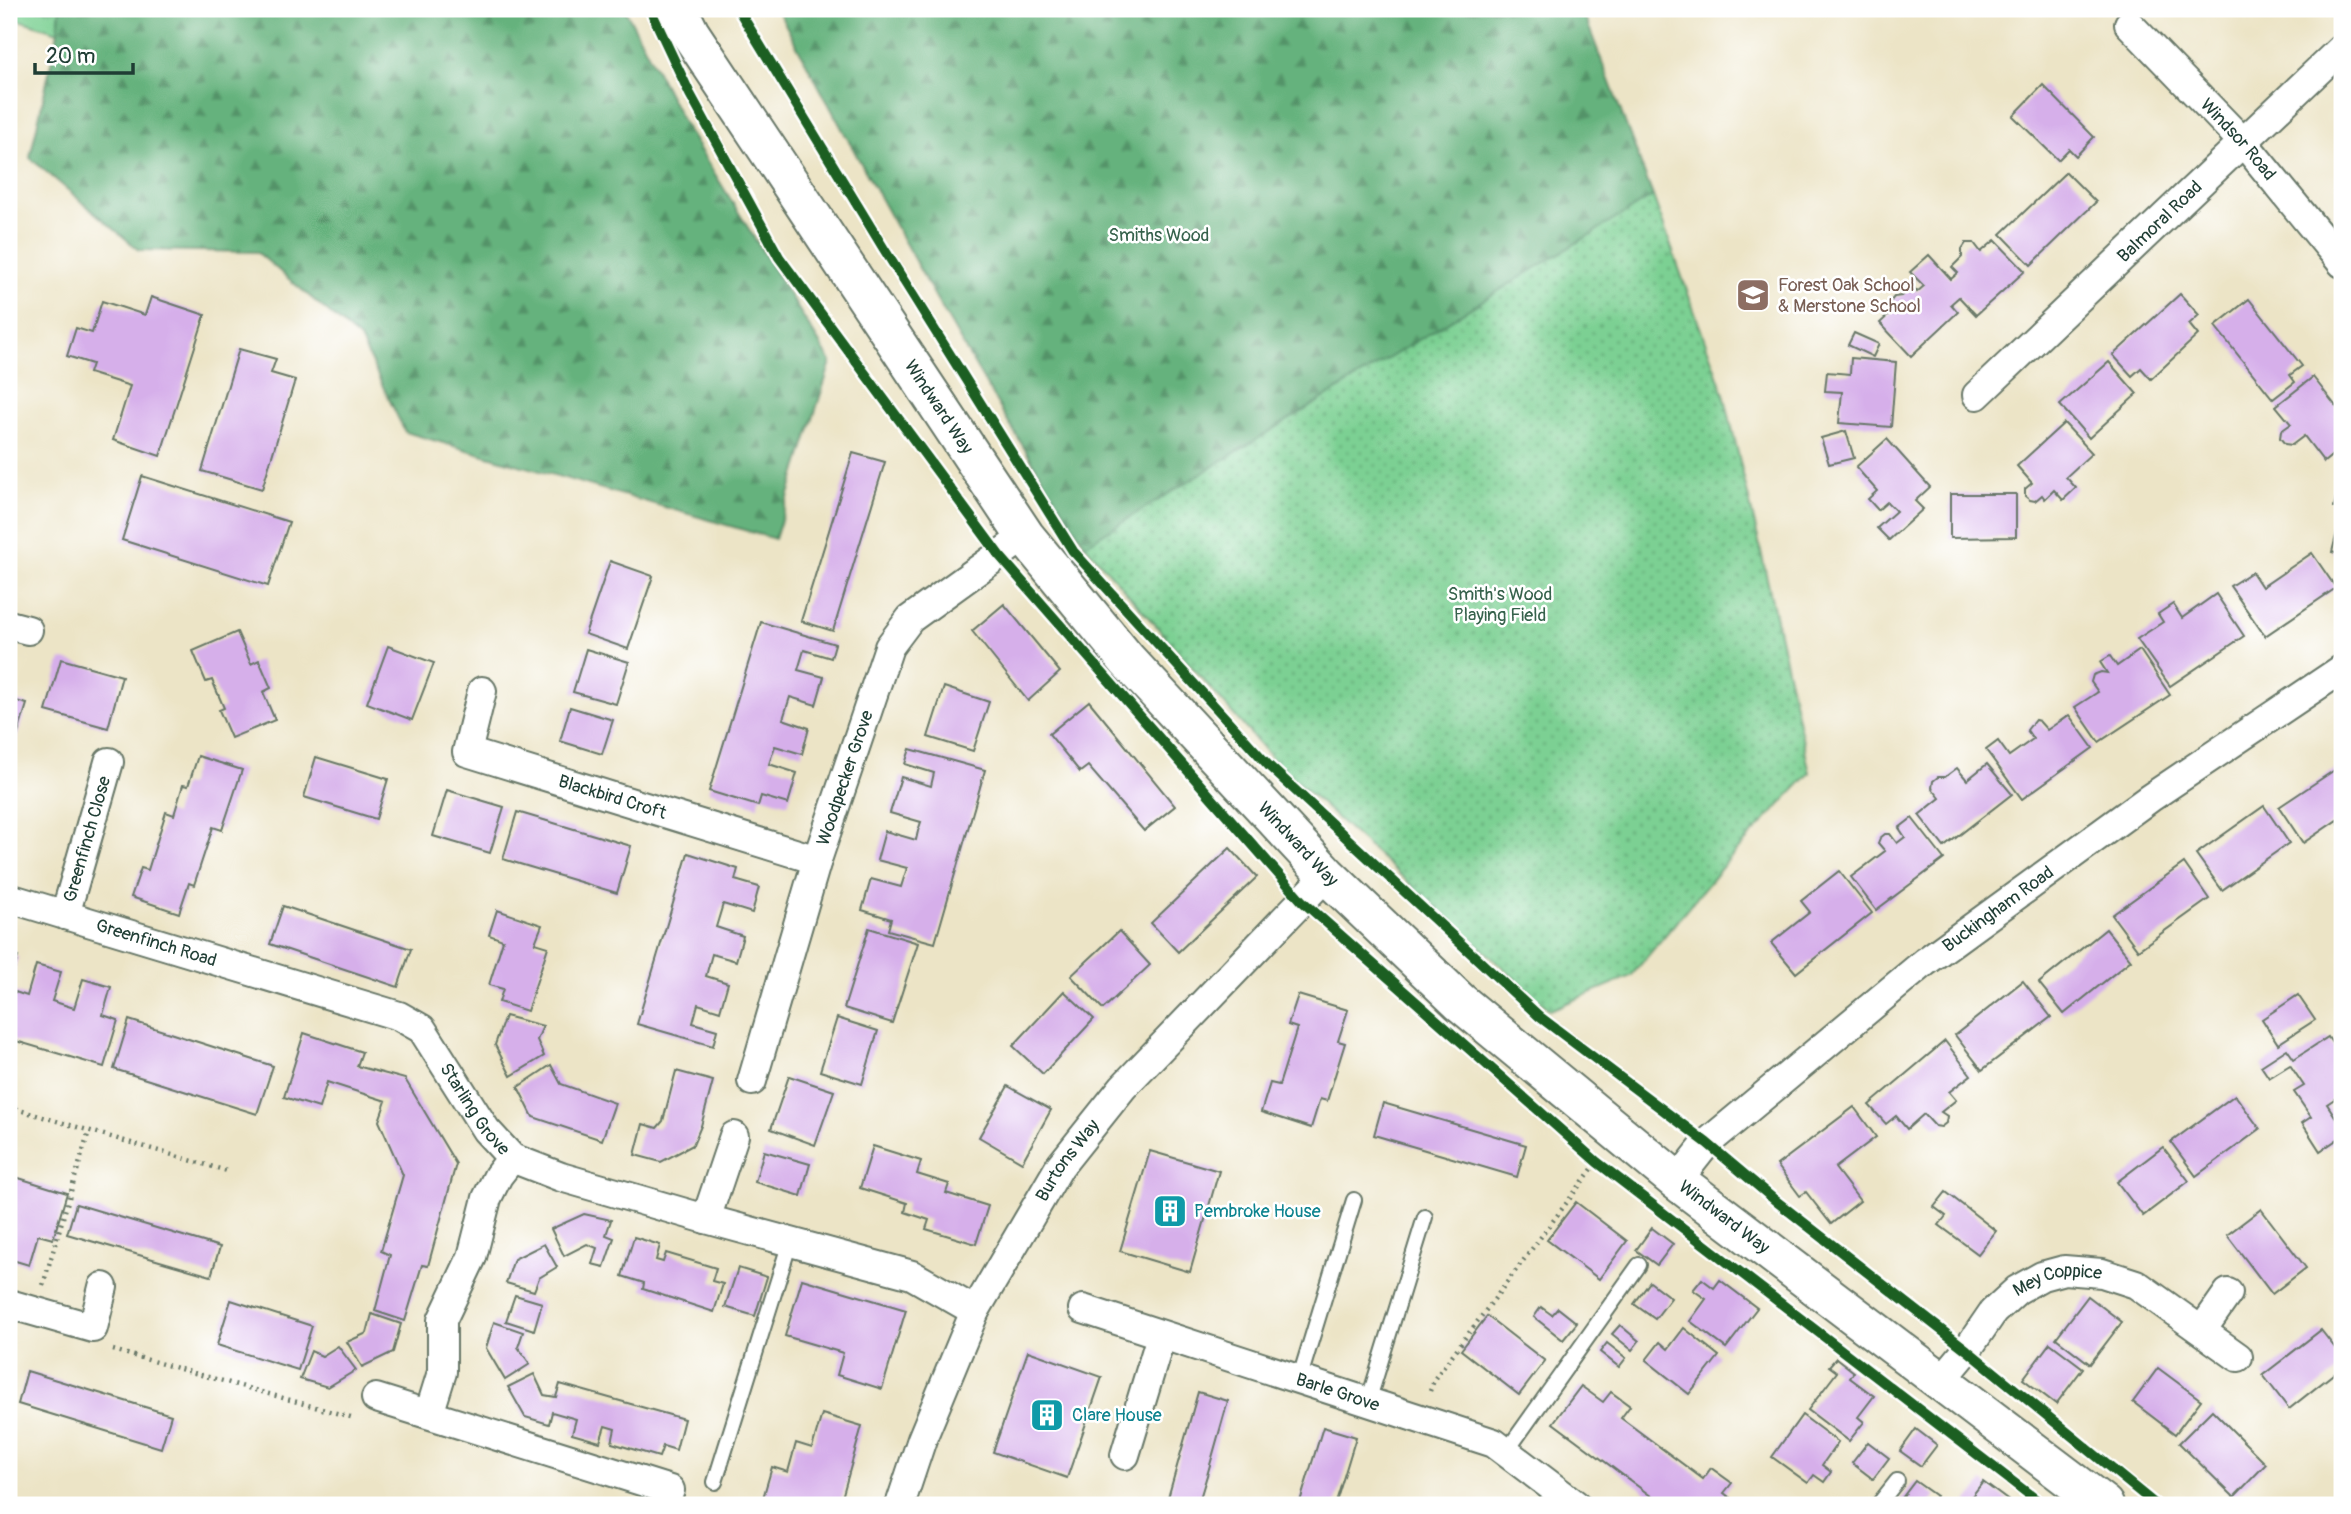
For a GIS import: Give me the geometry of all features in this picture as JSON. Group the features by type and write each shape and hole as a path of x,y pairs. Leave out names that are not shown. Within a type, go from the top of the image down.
{"street":[{"name":"Windward Way","path":"678,9 690,33 1025,536 1127,660 1327,874 1460,1002 1677,1181 1765,1250 1942,1380 2094,1502"},
{"name":"Windsor Road","path":"2129,24 2243,142 2342,263"},
{"name":"Balmoral Road","path":"1977,395 2342,48"},
{"name":"Woodpecker Grove","path":"752,1081 817,860 889,647 910,619 1025,536"},
{"name":"Buckingham Road","path":"1677,1181 1707,1143 1925,962 2150,798 2342,668"},
{"name":"Blackbird Croft","path":"482,691 467,752 817,860"},
{"name":"Greenfinch Close","path":"65,915 109,762"},
{"name":"Burtons Way","path":"900,1505 922,1439 975,1311 1068,1156 1123,1087 1327,874"},
{"name":"Greenfinch Road","path":"9,898 303,988"},
{"name":"Starling Grove","path":"303,988 399,1016 422,1029 486,1130 512,1158 561,1177 912,1275 975,1311"},
{"path":"706,1219 734,1136"},
{"path":"429,1415 442,1372 442,1320 472,1257 487,1198 498,1176 512,1158"},
{"name":"Mey Coppice","path":"1942,1380 1993,1312 2017,1290 2042,1276 2064,1270 2102,1273 2136,1284 2238,1357"},
{"path":"22,1308 93,1328 103,1287"},
{"path":"2202,1330 2228,1293"},
{"name":"Barle Grove","path":"1083,1309 1494,1443 1576,1505"},
{"path":"1125,1455 1161,1336"},
{"path":"370,1409 429,1415 670,1490"}],"lane":[{"path":"1299,1380 1354,1200"},
{"path":"1368,1402 1425,1217"},
{"path":"715,1482 790,1242"},
{"path":"1506,1452 1639,1265"},
{"path":"1878,1505 1897,1481"}],"path":[{"path":"9,1107 227,1171"},
{"path":"22,1308 89,1131"},
{"path":"1420,1419 1435,1378 1619,1133"},
{"path":"111,1349 370,1409"}],"green space":[{"path":"9,9 60,9 58,32 9,17"},
{"path":"60,9 625,9 684,124 831,362 775,539 405,432 360,339 257,252 139,250 30,158 58,32"},
{"name":"Smiths Wood","path":"777,9 1582,9 1653,196 1085,545 964,347"},
{"name":"Smith's Wood Playing Field","path":"1653,196 1724,394 1810,773 1728,860 1631,976 1550,1010 1276,763 1085,545"}],"building":[{"path":"2043,85 2094,137 2076,156 2069,149 2058,160 2013,116"},
{"path":"2066,172 2096,202 2031,265 2001,234"},
{"path":"1995,240 2025,271 1976,315 1959,297 1951,304 1958,312 1911,356 1880,323 1892,312 1889,303 1894,297 1901,296 1912,286 1917,292 1924,286 1910,272 1929,255 1951,279 1958,273 1952,267 1962,257 1962,249 1966,243 1974,243 1981,252"},
{"path":"2180,294 2199,315 2189,324 2198,335 2151,379 2141,368 2132,376 2113,355"},
{"path":"151,297 205,315 160,456 113,440 130,386 89,373 92,364 67,356 76,328 92,333 102,301 145,315"},
{"path":"2249,299 2302,366 2290,375 2295,382 2273,399 2215,326"},
{"path":"1854,333 1879,344 1873,357 1848,345"},
{"path":"239,349 276,359 271,373 295,380 262,489 202,471"},
{"path":"1851,358 1896,362 1891,427 1839,423 1842,392 1825,391 1827,372 1850,374"},
{"path":"2109,362 2137,394 2089,438 2060,405"},
{"path":"2313,377 2342,414 2342,461 2336,452 2324,462 2304,436 2292,445 2285,444 2280,438 2281,431 2291,424 2276,406"},
{"path":"2064,423 2092,453 2066,477 2076,488 2063,500 2054,490 2045,499 2042,495 2035,501 2030,500 2025,496 2025,489 2032,483 2017,466"},
{"path":"1846,431 1854,458 1829,464 1821,438"},
{"path":"1887,439 1930,487 1915,501 1923,509 1889,540 1877,528 1896,511 1887,502 1878,510 1868,499 1877,491 1856,467"},
{"path":"853,453 885,462 833,631 801,621"},
{"path":"142,476 289,522 268,586 122,540"},
{"path":"2338,487 2342,487 2342,509 2334,507"},
{"path":"1950,494 2016,494 2016,537 1950,538"},
{"path":"2342,516 2342,555 2332,552"},
{"path":"2312,553 2336,588 2265,636 2230,586 2252,572 2262,587"},
{"path":"610,561 653,576 628,649 585,634"},
{"path":"2216,594 2244,636 2170,686 2137,639 2163,622 2158,614 2173,604 2182,618"},
{"path":"1004,604 1060,672 1028,701 972,631"},
{"path":"761,622 835,644 831,658 804,650 798,670 824,677 816,705 790,697 783,719 809,728 802,754 775,746 769,764 797,773 788,804 761,796 758,806 709,791"},
{"path":"237,632 251,664 259,660 271,688 263,692 275,720 231,738 219,710 224,708 212,680 206,682 193,651"},
{"path":"388,646 434,663 412,720 367,703"},
{"path":"586,649 629,662 616,704 573,692"},
{"path":"2140,650 2170,695 2099,742 2075,707 2098,692 2091,682 2093,675 2107,673 2100,662 2110,656 2117,666"},
{"path":"61,659 122,676 108,728 46,711"},
{"path":"944,687 989,702 973,751 928,737"},
{"path":"9,699 27,704 9,763"},
{"path":"1089,701 1175,806 1144,831 1088,766 1080,772 1049,734"},
{"path":"570,707 613,720 602,754 560,741"},
{"path":"2069,715 2093,748 2022,799 1986,750 1998,741 2009,756 2033,739 2027,730 2035,720 2047,730"},
{"path":"910,749 985,770 935,943 888,930 891,919 862,910 871,879 901,887 907,868 877,860 885,831 916,840 921,822 890,813 901,777 931,786 934,773 905,764"},
{"path":"198,756 242,770 222,830 213,827 194,885 189,883 179,913 131,897 141,868 148,870 166,812 174,815 183,785 188,786"},
{"path":"316,757 388,779 376,819 304,797"},
{"path":"1987,764 2012,794 1944,847 1919,815 1940,798 1932,788 1933,781 1938,777 1945,777 1957,768 1967,780"},
{"path":"2342,765 2342,828 2337,820 2303,843 2279,807"},
{"path":"447,790 504,807 490,853 433,836"},
{"path":"2264,806 2289,843 2222,890 2196,854"},
{"path":"517,812 631,846 617,893 503,859"},
{"path":"1912,818 1944,859 1876,910 1851,877 1885,851 1878,843 1885,834 1890,834 1897,843 1905,837 1899,828"},
{"path":"1230,848 1257,877 1178,952 1151,923"},
{"path":"688,853 738,869 735,880 759,887 752,913 723,904 716,927 743,936 736,961 712,954 706,976 728,983 720,1011 698,1004 693,1023 717,1030 713,1046 637,1024"},
{"path":"2184,863 2209,899 2138,950 2112,915"},
{"path":"1839,871 1872,913 1796,973 1771,943 1810,912 1801,901"},
{"path":"283,906 411,949 398,987 270,944"},
{"path":"497,910 542,925 535,943 548,947 527,1011 499,1002 503,989 489,985 503,940 489,935"},
{"path":"869,928 918,943 892,1023 844,1008"},
{"path":"2106,929 2131,960 2064,1014 2039,983"},
{"path":"1119,931 1150,965 1103,1009 1071,976"},
{"path":"9,955 18,957 9,985"},
{"path":"36,965 61,972 52,1001 74,1008 83,979 111,987 103,1015 118,1020 104,1067 9,1039 9,990 27,996"},
{"path":"2023,981 2051,1017 1982,1070 1955,1035"},
{"path":"1064,991 1094,1019 1043,1074 1013,1046"},
{"path":"1298,995 1348,1010 1338,1041 1345,1043 1327,1101 1320,1099 1311,1128 1261,1112 1270,1083 1279,1085 1297,1028 1288,1025"},
{"path":"2298,995 2315,1020 2278,1044 2262,1019"},
{"path":"505,1016 543,1026 537,1040 544,1056 511,1076 495,1045"},
{"path":"837,1018 878,1031 862,1084 820,1071"},
{"path":"129,1020 273,1066 257,1114 114,1069"},
{"path":"304,1033 362,1052 357,1066 405,1079 456,1164 428,1266 422,1265 405,1321 375,1311 390,1255 381,1251 403,1175 379,1121 386,1101 327,1082 319,1108 284,1097"},
{"path":"2328,1037 2342,1058 2342,1094 2327,1104 2342,1127 2342,1145 2338,1139 2320,1151 2302,1123 2311,1117 2294,1092 2304,1086 2290,1065 2269,1078 2261,1066 2287,1049 2294,1059"},
{"path":"1945,1041 1971,1075 1949,1092 1956,1100 1941,1112 1947,1116 1946,1123 1941,1127 1935,1126 1924,1114 1907,1129 1896,1116 1886,1124 1869,1105"},
{"path":"551,1065 561,1084 615,1103 602,1140 533,1117 518,1087"},
{"path":"676,1071 713,1081 693,1145 661,1162 635,1155 643,1124 657,1128 663,1121"},
{"path":"789,1076 834,1091 815,1145 771,1129"},
{"path":"1008,1086 1051,1110 1022,1162 979,1137"},
{"path":"2235,1095 2260,1129 2196,1176 2171,1142"},
{"path":"1383,1103 1526,1145 1517,1177 1374,1135"},
{"path":"1854,1107 1876,1137 1835,1168 1860,1201 1831,1224 1806,1192 1800,1196 1777,1165"},
{"path":"873,1146 921,1161 917,1174 949,1184 946,1193 988,1206 976,1244 926,1229 929,1220 905,1212 907,1203 860,1188"},
{"path":"2163,1147 2189,1181 2143,1216 2117,1182"},
{"path":"764,1151 810,1164 801,1196 755,1182"},
{"name":"Pembroke House","path":"1150,1151 1219,1171 1190,1272 1120,1251"},
{"path":"9,1175 67,1193 53,1239 38,1235 29,1265 9,1259"},
{"path":"1946,1192 1996,1231 1978,1254 1939,1225 1946,1216 1934,1207"},
{"path":"1576,1202 1627,1241 1599,1279 1547,1240"},
{"path":"76,1204 220,1247 211,1276 67,1234"},
{"path":"2261,1209 2306,1268 2272,1294 2227,1235"},
{"path":"584,1214 611,1220 606,1235 614,1238 604,1267 592,1264 597,1248 587,1244 564,1256 551,1229"},
{"path":"1652,1228 1673,1244 1657,1265 1636,1250"},
{"path":"634,1237 660,1245 656,1260 663,1262 666,1253 716,1268 712,1281 723,1284 714,1312 643,1289 644,1283 622,1276"},
{"path":"544,1244 557,1267 539,1278 534,1291 506,1283 514,1259"},
{"path":"738,1268 767,1277 755,1316 725,1307"},
{"path":"802,1279 906,1310 882,1389 837,1375 843,1353 785,1336"},
{"path":"1702,1279 1714,1288 1720,1280 1757,1308 1726,1348 1690,1321 1706,1299 1693,1290"},
{"path":"1650,1282 1671,1298 1655,1319 1634,1304"},
{"path":"515,1295 542,1303 534,1330 506,1321"},
{"path":"2088,1296 2122,1322 2090,1364 2056,1338"},
{"path":"231,1300 312,1326 298,1370 217,1345"},
{"path":"1541,1307 1552,1315 1558,1308 1577,1323 1563,1340 1534,1317"},
{"path":"372,1314 401,1324 393,1352 362,1367 347,1342 367,1333"},
{"path":"1487,1316 1545,1361 1519,1395 1461,1350"},
{"path":"494,1322 523,1332 518,1347 530,1364 505,1380 486,1348"},
{"path":"1620,1325 1639,1341 1632,1350 1612,1334"},
{"path":"1684,1328 1719,1356 1689,1394 1646,1360 1660,1342 1668,1349"},
{"path":"2321,1330 2342,1357 2342,1367 2289,1409 2263,1375"},
{"path":"1607,1343 1626,1358 1619,1367 1600,1352"},
{"path":"2050,1343 2083,1368 2056,1404 2023,1379"},
{"path":"338,1346 356,1370 328,1387 300,1379 311,1351 322,1356"},
{"name":"Clare House","path":"1028,1351 1102,1377 1067,1478 993,1452"},
{"path":"1836,1358 1854,1372 1850,1378 1874,1396 1858,1417 1864,1422 1849,1441 1808,1410 1837,1372 1829,1366"},
{"path":"2158,1368 2201,1400 2175,1434 2133,1402"},
{"path":"27,1371 171,1415 161,1448 18,1404"},
{"path":"534,1374 544,1395 556,1397 560,1384 684,1419 676,1450 663,1446 659,1457 612,1443 615,1429 605,1426 600,1442 572,1434 576,1419 552,1412 549,1424 525,1417 508,1387"},
{"path":"1581,1386 1603,1402 1611,1392 1630,1406 1621,1418 1703,1479 1711,1468 1732,1483 1724,1493 1740,1505 1663,1505 1553,1423"},
{"path":"1198,1392 1228,1401 1208,1472 1198,1505 1166,1505"},
{"path":"2212,1410 2266,1464 2234,1497 2179,1443"},
{"path":"822,1414 862,1426 840,1505 761,1505 772,1467 788,1472 796,1443 812,1448"},
{"path":"1802,1415 1838,1442 1822,1465 1831,1472 1824,1482 1814,1475 1808,1483 1772,1457"},
{"path":"1323,1427 1356,1437 1345,1473 1335,1505 1299,1505"},
{"path":"1916,1429 1937,1445 1921,1466 1900,1451"},
{"path":"1868,1442 1889,1458 1873,1479 1852,1463"},
{"path":"1915,1481 1936,1496 1929,1505 1904,1505 1899,1502"},
{"path":"1983,1482 2014,1505 1965,1505"}],"cycle path":[{"path":"650,9 690,94 779,257 999,555 1302,901 1597,1162 2043,1505"},
{"path":"738,9 1073,551 1269,766 1540,1017 1707,1143 2156,1505"}],"place":[{"name":"Forest Oak School & Merstone School","path":"1753,295"},
{"name":"Pembroke House","path":"1170,1211"},
{"name":"Clare House","path":"1047,1415"}]}
